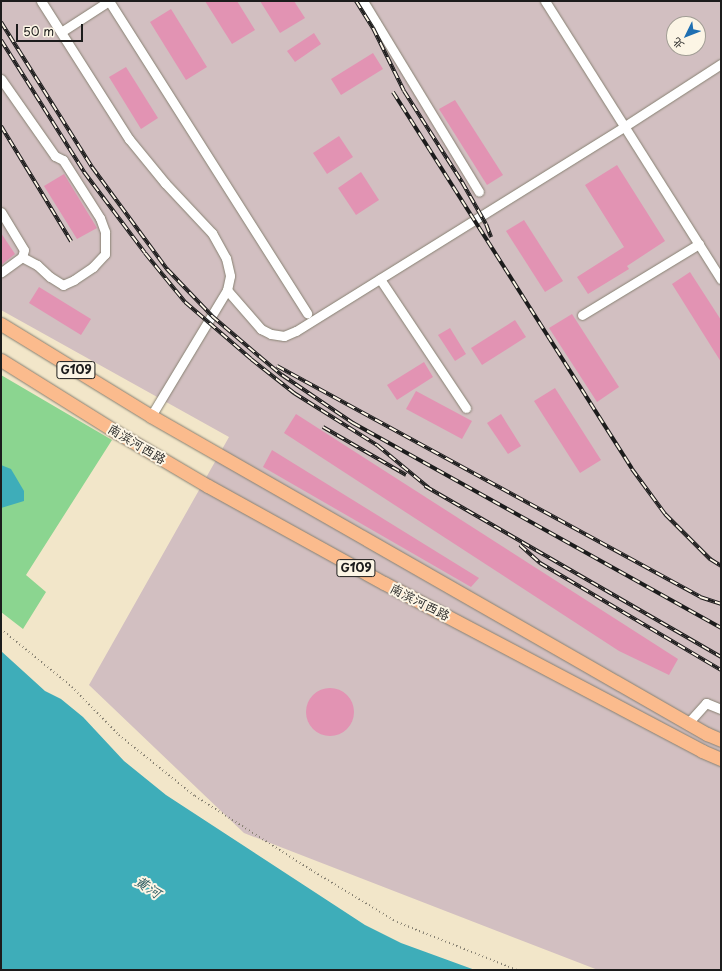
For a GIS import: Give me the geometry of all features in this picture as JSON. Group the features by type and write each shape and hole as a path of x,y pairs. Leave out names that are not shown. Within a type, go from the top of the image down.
{"highway":[{"name":"G109","path":"1,324 151,416"},
{"name":"南滨河西路","path":"1,360 118,433 208,486 384,583 702,751 721,759"},
{"name":"南滨河西路","path":"151,416 707,734 721,740"}],"street":[{"path":"41,1 129,139 145,160 216,240 226,258 230,276 227,290 151,416"},
{"path":"61,32 109,1 307,313"},
{"path":"363,1 479,192"},
{"path":"545,1 721,279"},
{"path":"227,290 261,329 271,334 284,336 625,126 721,64"},
{"path":"1,79 55,156 63,160 100,218 105,232 105,254 93,267 74,280 63,285 50,277 37,265 22,257"},
{"path":"1,212 24,250 22,257 1,272"},
{"path":"582,315 699,244"},
{"path":"380,278 466,408"},
{"path":"688,723 706,702 721,709"},
{"path":"702,751 707,734"}],"path":[{"path":"1,629 72,687 119,734 195,796 311,870 398,922 517,970"}],"shaded area":[{"path":"1,1 721,1 721,970 598,970 244,833 89,685 229,437 1,310"}],"green space":[{"path":"1,375 112,440 26,575 46,592 23,629 1,612"}],"water":[{"path":"1,465 11,469 24,491 24,501 1,508"},
{"name":"黄河","path":"1,651 45,691 61,699 83,717 124,761 166,795 365,925 401,943 475,970 1,970"}],"building":[{"path":"205,1 237,1 255,30 232,44"},
{"path":"260,1 294,1 305,18 280,33"},
{"path":"171,9 207,67 186,80 150,22"},
{"path":"314,33 321,44 295,62 287,51"},
{"path":"373,53 383,69 341,95 331,79"},
{"path":"126,67 158,118 141,129 109,77"},
{"path":"455,100 503,175 487,185 439,109"},
{"path":"339,136 353,157 327,174 313,153"},
{"path":"617,165 665,241 627,266 629,269 588,294 577,277 624,247 585,185"},
{"path":"361,172 379,200 356,215 338,188"},
{"path":"64,174 97,228 77,239 44,186"},
{"path":"524,220 563,281 545,292 506,231"},
{"path":"1,233 15,254 1,265"},
{"path":"690,272 721,320 721,362 672,284"},
{"path":"39,287 91,319 81,335 29,303"},
{"path":"572,314 619,387 597,402 549,328"},
{"path":"515,320 526,337 482,365 471,348"},
{"path":"450,328 466,354 455,361 438,335"},
{"path":"424,362 433,377 397,400 387,385"},
{"path":"555,388 601,460 580,473 534,401"},
{"path":"416,391 472,421 462,439 406,409"},
{"path":"296,414 678,659 669,675 619,651 284,433"},
{"path":"501,414 521,446 508,454 487,423"},
{"path":"272,450 479,578 471,587 263,467"},
{"path":"325,688 335,688 347,695 354,707 354,717 347,729 335,736 325,736 317,732 310,725 306,717 306,707 310,699 317,692"}],"railway":[{"path":"356,1 373,28 404,91 462,182 486,224 491,237"},
{"path":"1,22 92,167 167,269 212,316 259,356 282,375 353,423 721,628"},
{"path":"1,40 84,172 145,253 185,302 251,359 294,393 377,445 429,488"},
{"path":"393,92 632,469 665,514 710,559 721,566"},
{"path":"1,126 71,241"},
{"path":"277,366 700,597 721,604"},
{"path":"323,427 406,475"},
{"path":"425,486 721,657"},
{"path":"520,545 540,563 721,670"}]}
